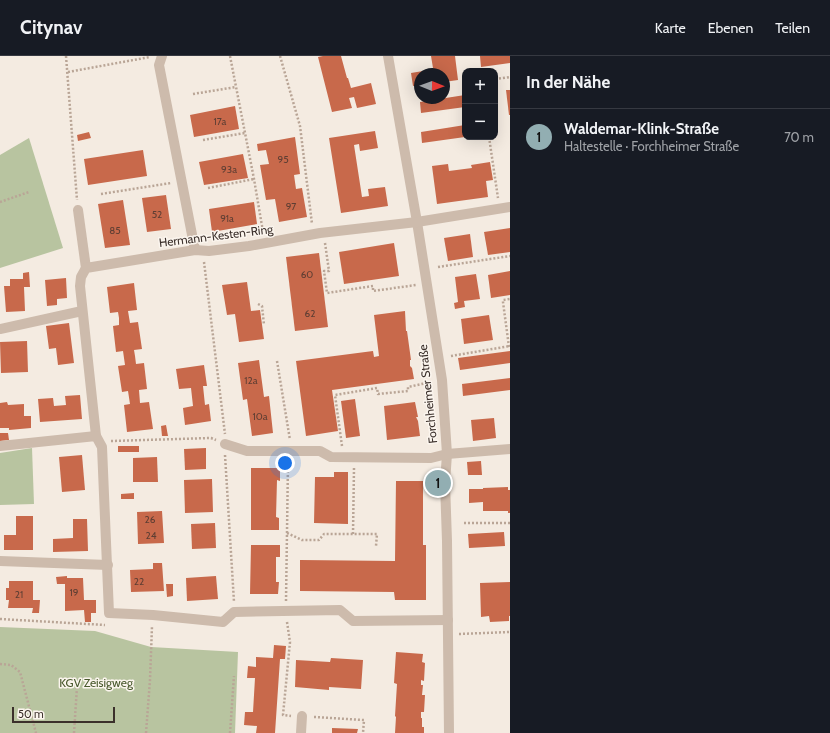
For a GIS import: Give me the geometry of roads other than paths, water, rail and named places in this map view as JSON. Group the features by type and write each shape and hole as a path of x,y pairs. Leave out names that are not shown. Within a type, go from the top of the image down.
{"street":[{"path":"162,56 159,65 182,182 199,250"},
{"name":"Forchheimer Straße","path":"388,56 417,222 442,380 447,454 445,483 449,733"},
{"name":"Hermann-Kesten-Ring","path":"86,268 199,250 209,252 319,233 417,222 505,208"},
{"path":"78,210 86,268 81,277 80,286 82,310 97,439 102,447 109,614 153,615 223,622 234,612 340,610 353,621 448,620"},
{"path":"0,329 82,310"},
{"path":"0,446 97,439"},
{"path":"225,444 247,451 320,451 330,457 431,458 447,454 510,449"},
{"path":"0,561 108,565"},
{"path":"301,733 302,716"}],"place":[{"name":"Waldemar-Klink-Straße","path":"438,483"}],"park label":[{"name":"KGV Zeisigweg","path":"96,683"}]}
